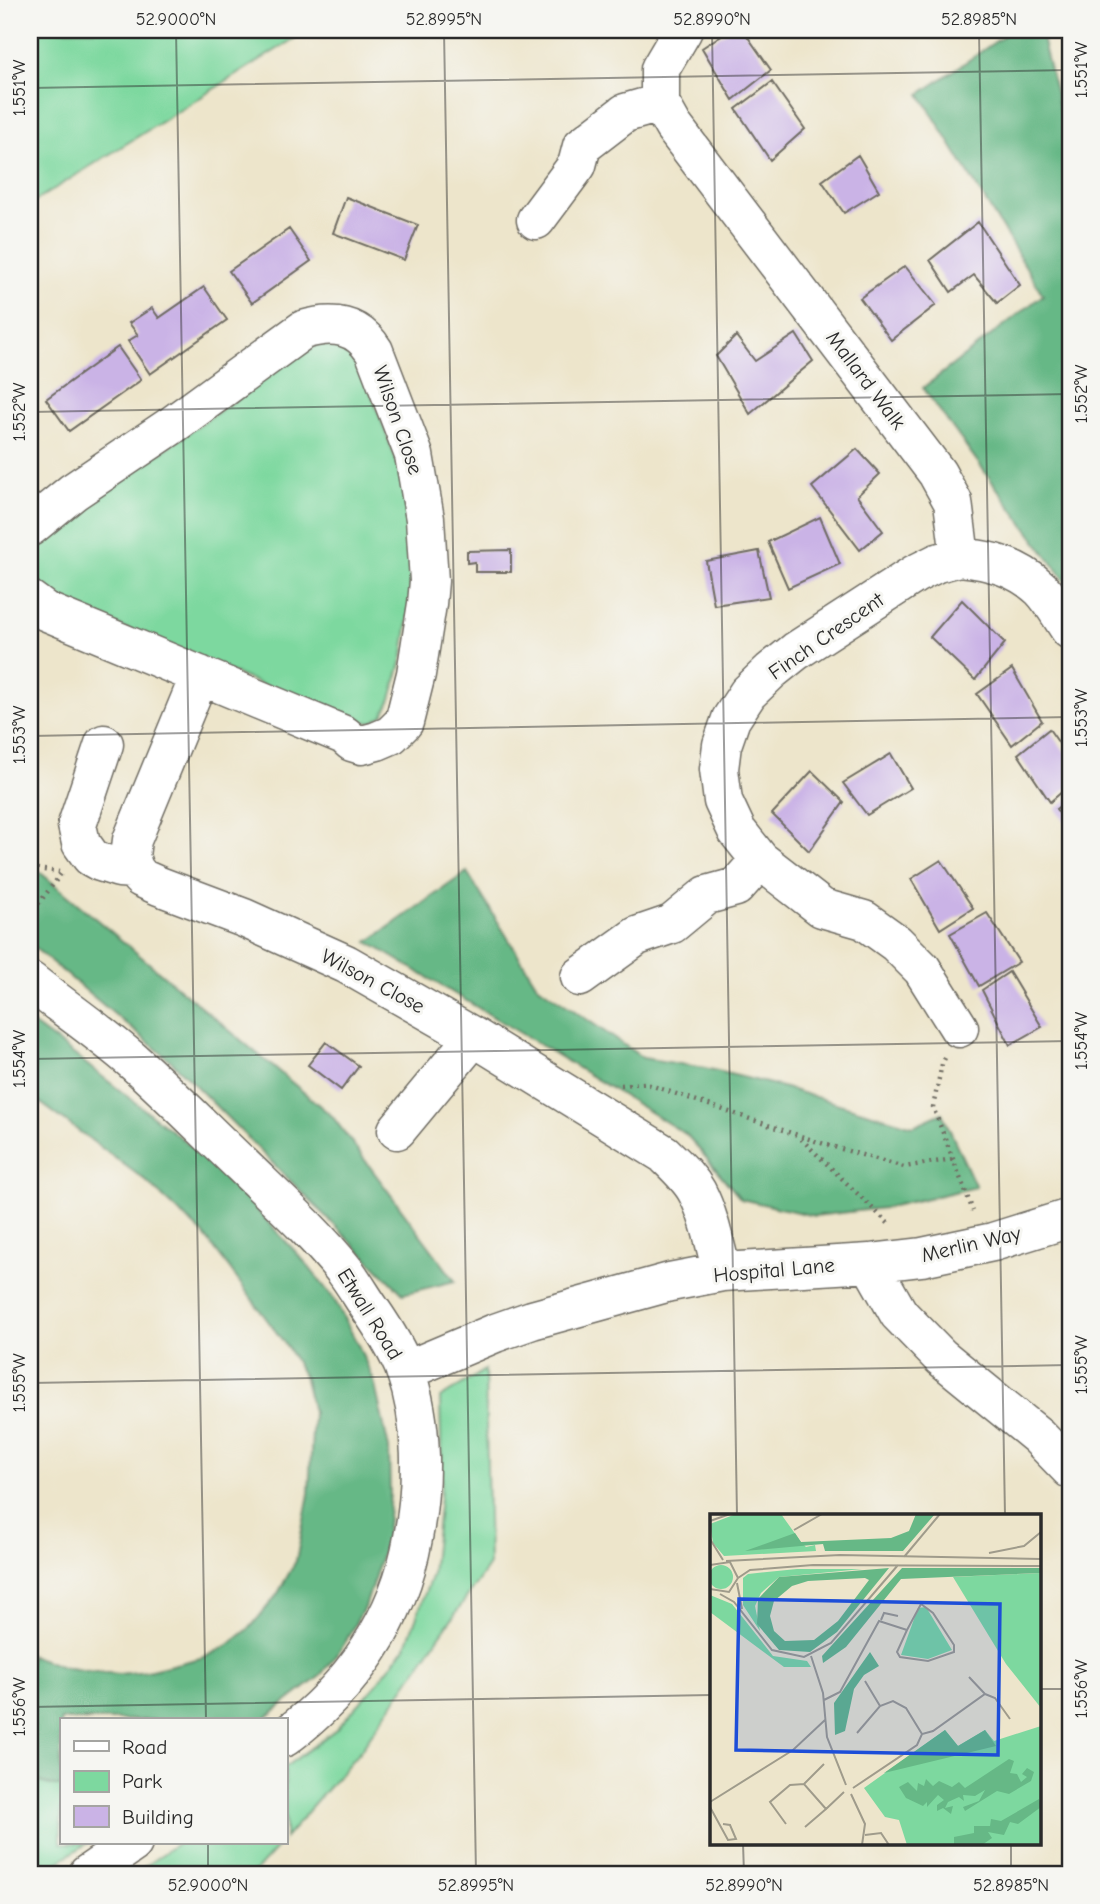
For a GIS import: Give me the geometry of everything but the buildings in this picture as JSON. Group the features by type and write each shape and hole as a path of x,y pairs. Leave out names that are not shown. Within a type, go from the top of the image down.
{"street":[{"path":"536,220 577,165 582,146 625,113 660,103 660,69 683,30"},
{"name":"Mallard Walk","path":"660,103 673,126 937,473 953,502 960,558"},
{"name":"Wilson Close","path":"30,527 74,492 171,426 303,330 317,326 342,326 356,330 374,351 414,455 425,519 429,581 416,674 404,722 391,735 362,745 352,742 344,735 45,611 30,600"},
{"path":"960,558 982,559 1004,565 1020,574 1041,590 1070,630"},
{"name":"Finch Crescent","path":"959,1028 922,969 896,943 864,920 822,908 748,874 737,831 723,800 719,769 722,744 731,719 748,693 796,651 904,581 937,563 960,558"},
{"path":"104,744 77,825 81,843 91,857 100,862 134,869 130,856 132,840 200,675"},
{"name":"Wilson Close","path":"134,869 141,878 244,918 346,964 474,1037 664,1154 683,1172 696,1191 712,1231 722,1272"},
{"path":"580,976 637,936 672,924 707,895 748,874"},
{"name":"Etwall Road","path":"30,981 134,1062 306,1226 345,1271 393,1345 405,1371 416,1419 420,1469 416,1521 409,1562 397,1596 363,1659 327,1701 287,1736"},
{"path":"397,1130 474,1037"},
{"name":"Merlin Way","path":"887,1261 985,1244 1070,1218"},
{"path":"887,1261 899,1314 933,1348 1038,1436 1070,1469"},
{"name":"Hospital Lane","path":"405,1371 532,1320 670,1282 722,1272 887,1261"},
{"path":"86,1873 131,1844"}],"path":[{"path":"30,915 61,873"},
{"path":"959,1028 942,1064 933,1107 985,1244"},
{"path":"616,1085 644,1083 798,1136 904,1167 953,1159"},
{"path":"798,1136 896,1230 887,1261"}],"green space":[{"path":"30,30 308,30 30,204"},
{"path":"1012,30 1040,30 1070,151 1070,587 923,388 1043,295 920,94"},
{"path":"318,344 340,347 358,365 404,481 411,559 410,606 403,656 391,699 383,715 372,722 352,722 52,598 30,583 32,543"},
{"path":"30,864 332,1116 455,1281 403,1294 172,1062 30,944"},
{"path":"467,872 537,985 643,1058 705,1068 775,1085 913,1126 942,1113 976,1187 884,1208 814,1216 741,1199 687,1135 368,942"},
{"path":"30,1022 191,1146 231,1182 304,1261 334,1299 374,1381 389,1448 390,1494 386,1539 377,1570 366,1604 343,1646 319,1677 266,1718 60,1718 60,1786 30,1778 30,1655 63,1667 89,1671 119,1674 147,1671 205,1657 227,1646 251,1627 277,1595 296,1561 309,1494 313,1412 305,1379 288,1348 203,1234 145,1180 30,1095"},
{"path":"485,1370 489,1565 360,1751 287,1836 287,1766 335,1730 371,1691 406,1646 432,1574 442,1479 440,1398"},
{"path":"30,1778 60,1786 60,1844 86,1844 46,1869 30,1874"},
{"path":"177,1844 280,1844 253,1874 134,1874"}]}
